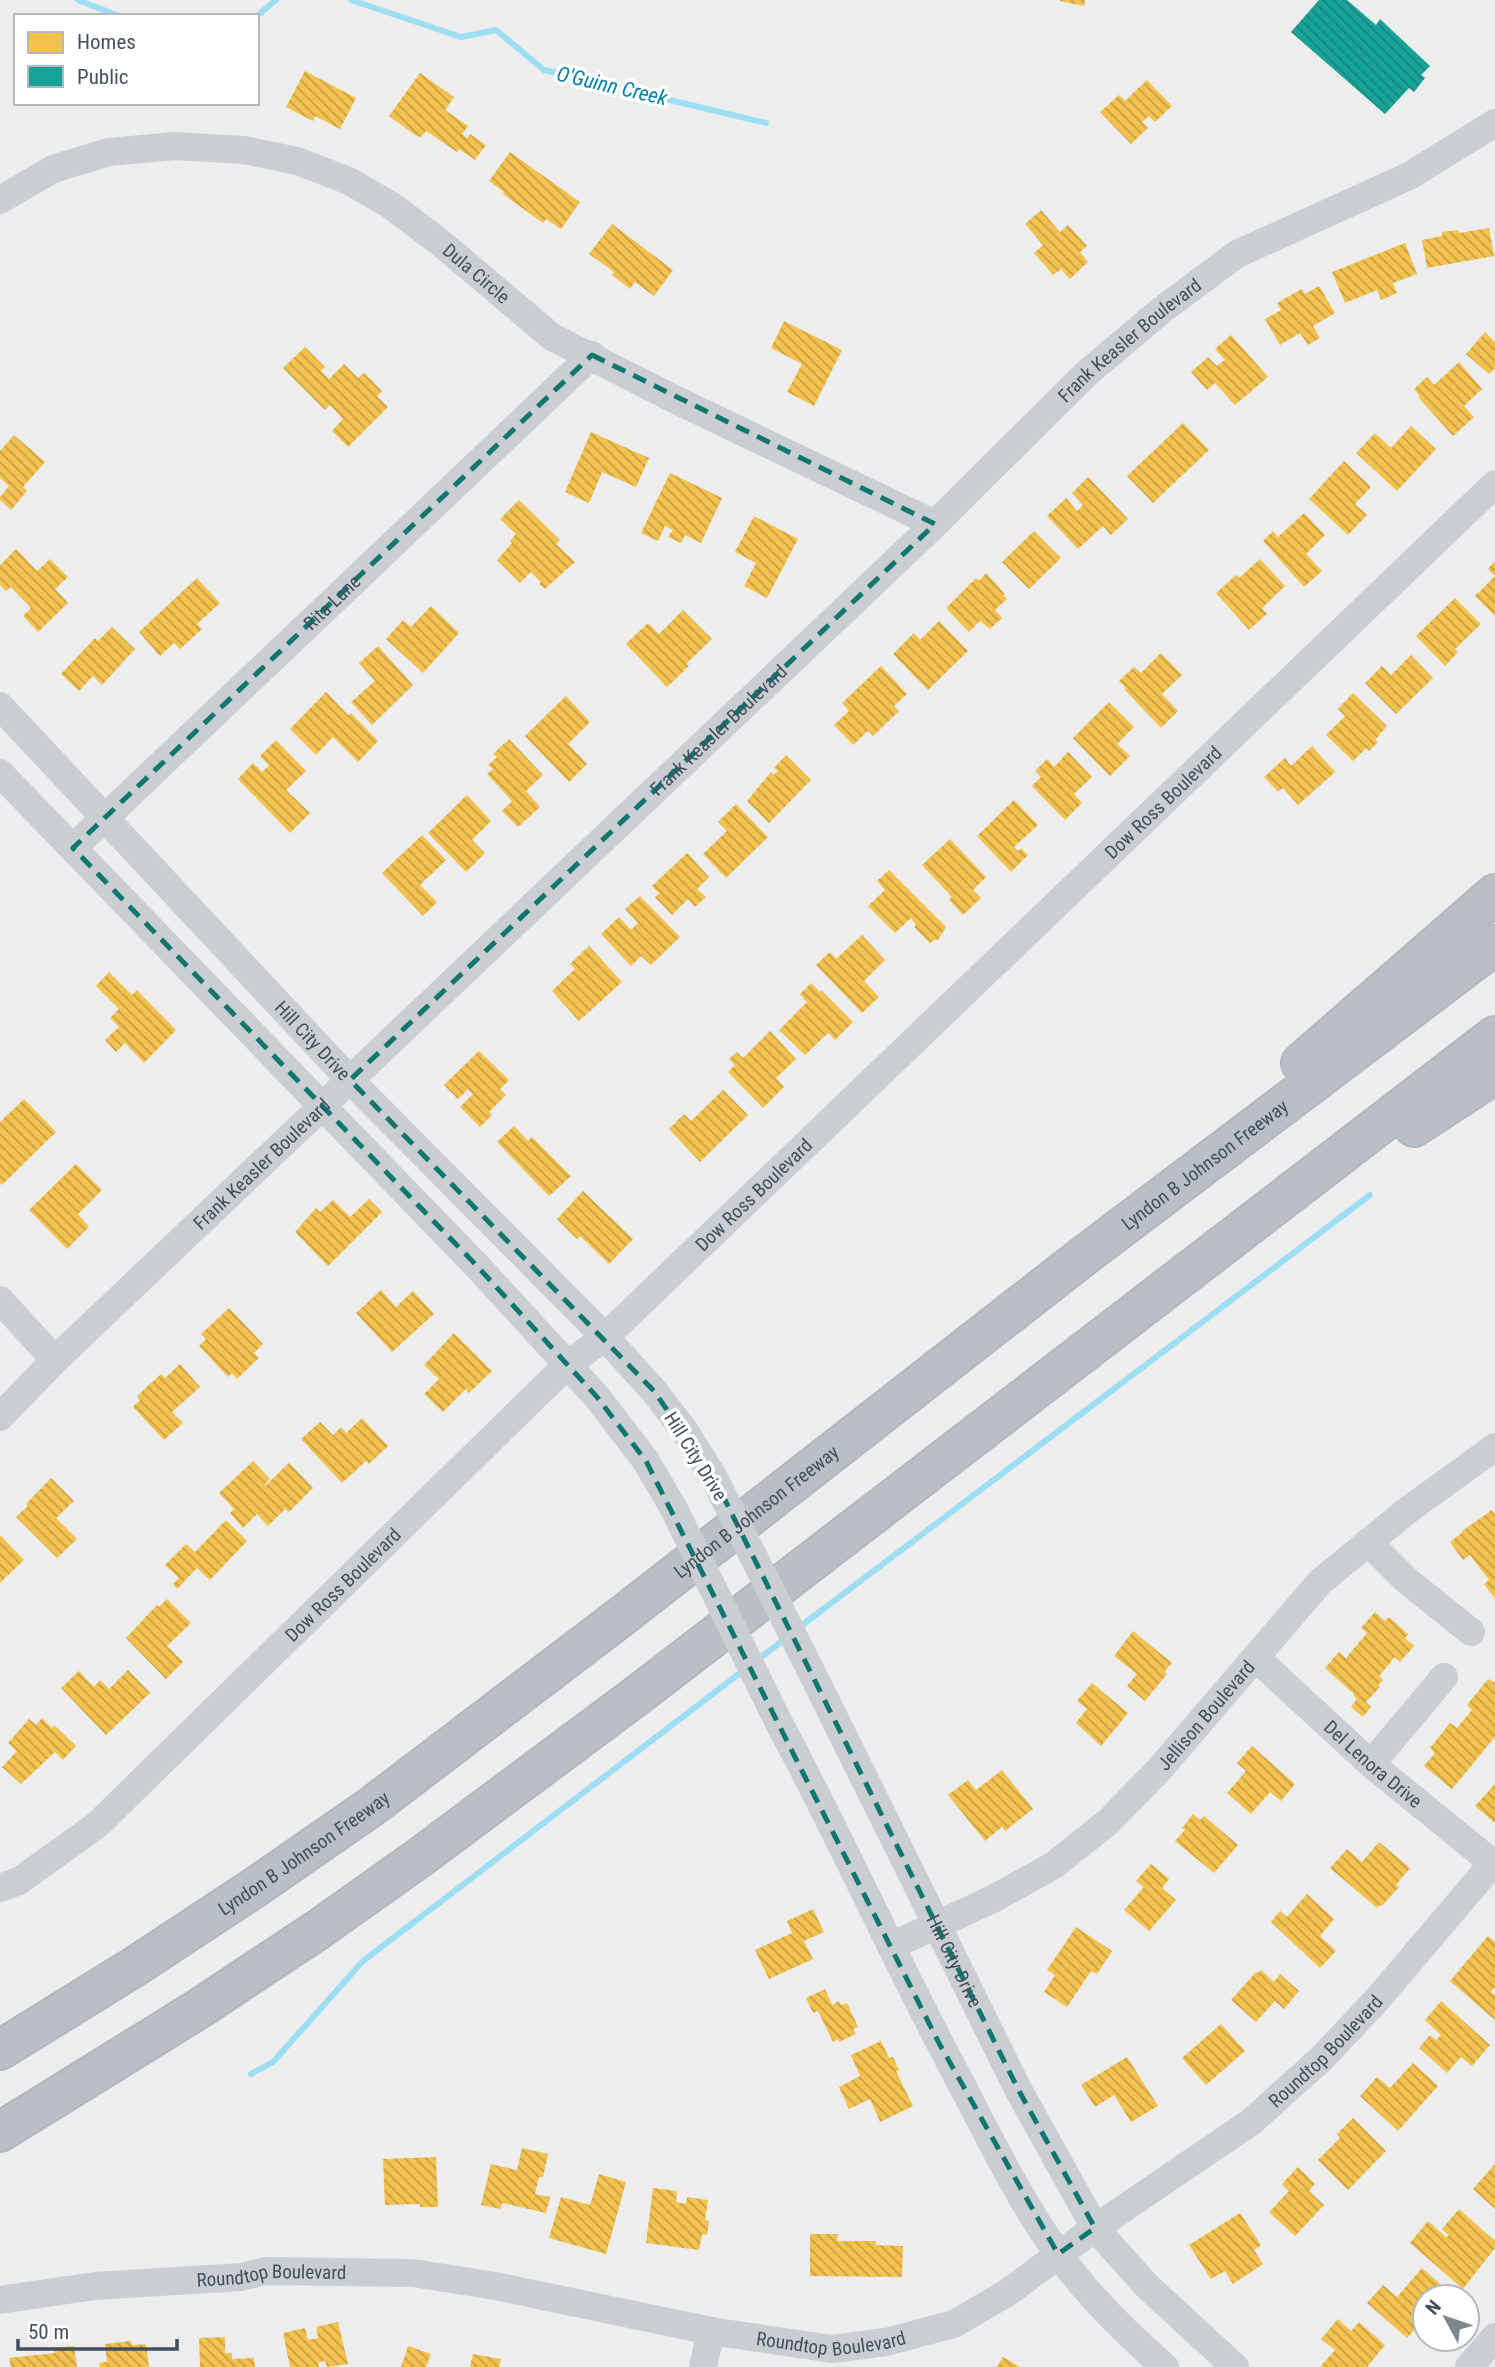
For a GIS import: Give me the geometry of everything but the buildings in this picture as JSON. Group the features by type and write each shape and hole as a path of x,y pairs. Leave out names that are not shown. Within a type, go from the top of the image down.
{"highway":[{"path":"1085,1255 1495,894"},
{"name":"Lyndon B Johnson Freeway","path":"0,2050 145,1960 371,1807 622,1616 1085,1255 1495,945"},
{"path":"0,2132 200,2008 419,1858 650,1686 1495,1036"},
{"path":"1177,1280 1495,1074"}],"street":[{"name":"Frank Keasler Boulevard","path":"0,1417 55,1360 935,524 1087,373 1163,309 1237,254 1409,176 1492,129"},
{"name":"Dula Circle","path":"0,200 53,169 109,152 174,146 244,150 297,161 349,181 392,206 442,244 552,337 935,524"},
{"name":"Rita Lane","path":"73,848 592,355"},
{"name":"Dow Ross Boulevard","path":"0,1888 19,1881 97,1825 567,1366 605,1337 1495,484"},
{"name":"Hill City Drive","path":"0,706 350,1080 605,1337 654,1391 684,1430 713,1479 822,1693 1019,2091 1095,2228 1155,2294 1235,2367"},
{"name":"Hill City Drive","path":"0,773 321,1108 477,1266 597,1397 646,1461 674,1509 940,2045 983,2126 1058,2254 1102,2309 1164,2367"},
{"path":"0,1300 55,1360"},
{"name":"Jellison Boulevard","path":"891,1946 993,1899 1054,1865 1108,1822 1157,1772 1320,1582 1408,1510 1495,1447"},
{"path":"1368,1542 1405,1579 1471,1632"},
{"name":"Del Lenora Drive","path":"1256,1658 1371,1765 1494,1864"},
{"path":"1371,1765 1444,1677"},
{"name":"Roundtop Boulevard","path":"0,2300 95,2286 241,2277 267,2271 413,2273 495,2286 710,2331 832,2348 886,2342 954,2324 1007,2293 1095,2228 1251,2122 1321,2059 1375,2002 1494,1864"},
{"path":"703,2367 710,2331"},
{"path":"1469,2367 1495,2337"}],"highlighted area":[{"path":"592,355 935,524 350,1080 654,1391 714,1478 1019,2091 1095,2228 1058,2254 940,2045 646,1461 597,1397 477,1266 73,848"}],"waterway":[{"name":"O'Guinn Creek","path":"78,0 114,14"},
{"name":"O'Guinn Creek","path":"259,14 276,0"},
{"name":"O'Guinn Creek","path":"351,0 461,37 496,30 544,70 766,123"},
{"path":"797,1629 1370,1195"},
{"path":"756,1661 786,1638"},
{"path":"251,2074 273,2062 363,1961 744,1670"}]}
